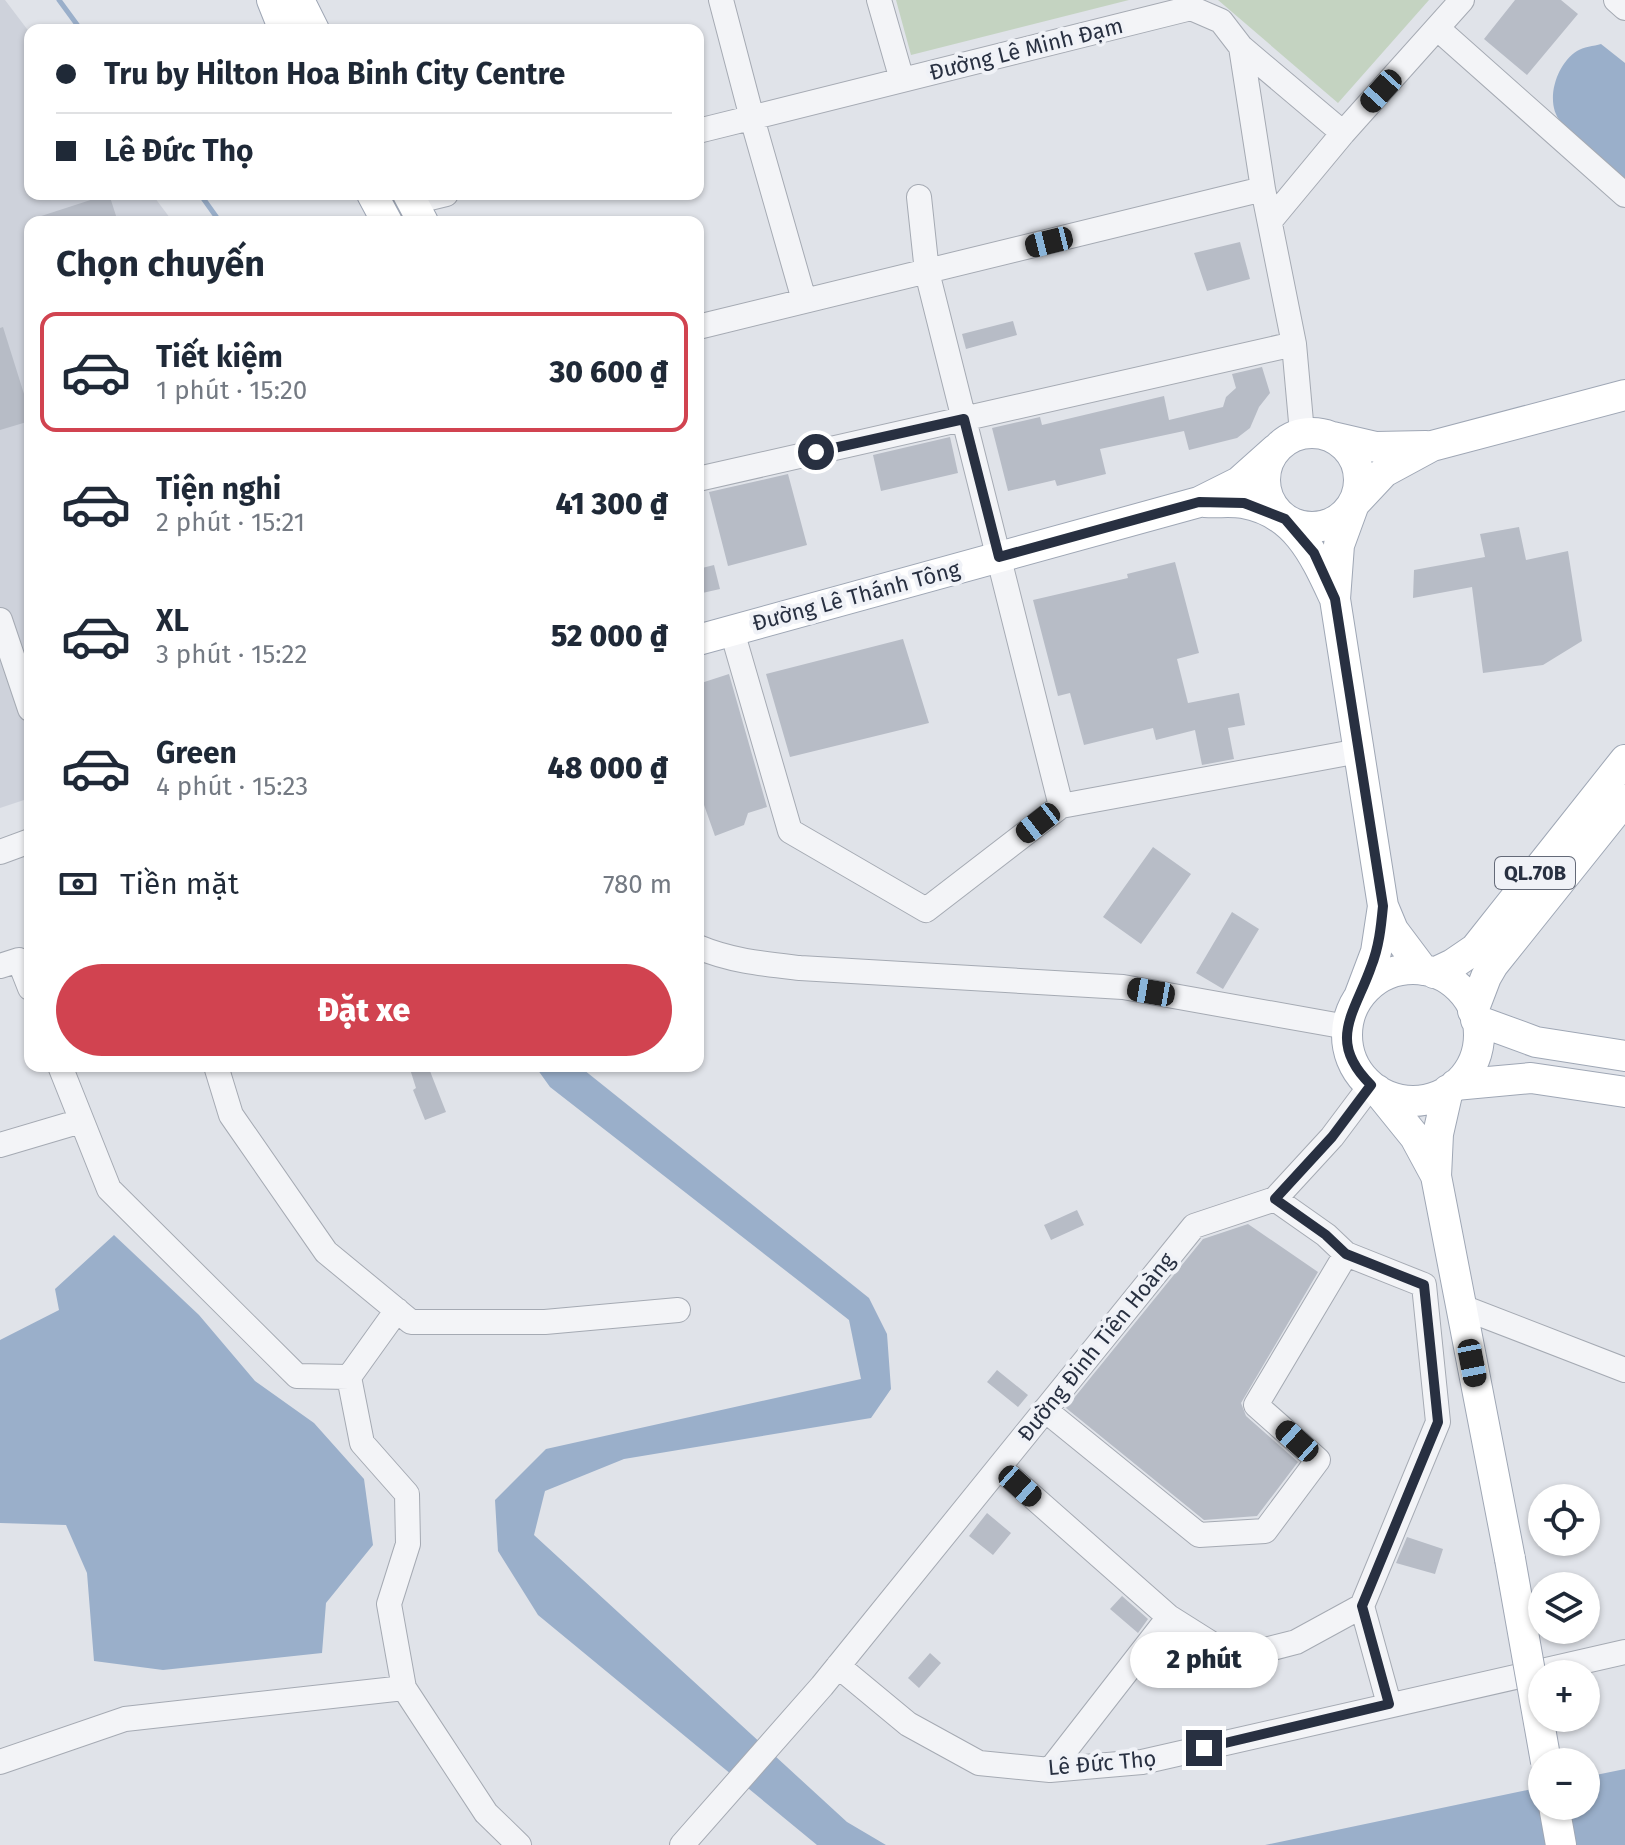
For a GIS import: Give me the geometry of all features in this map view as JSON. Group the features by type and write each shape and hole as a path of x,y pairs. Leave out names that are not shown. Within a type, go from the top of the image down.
{"main road":[{"path":"272,0 282,24"},
{"path":"299,0 311,24"},
{"path":"1285,519 1300,526 1331,524 1344,515 1384,472 1432,446 1625,395"},
{"path":"1335,599 1314,553 1274,508 1267,494 1264,478 1276,449 1287,439 1302,433 1318,433 1376,447 1432,446"},
{"path":"1333,437 1346,446 1355,458 1359,473 1359,489 1339,545 1335,599 1383,906 1393,930 1428,972"},
{"name":"Đường Lê Thánh Tông","path":"704,638 1199,502 1239,482 1276,449"},
{"name":"Đường Lê Thánh Tông","path":"1199,502 1244,503 1285,519"},
{"name":"QL.70B","path":"1428,972 1453,964 1475,949 1625,760"},
{"name":"QL.70B","path":"1475,1015 1486,977 1493,965 1622,809"},
{"path":"1383,906 1376,952 1347,1027 1351,1059 1415,1137 1436,1176"},
{"path":"1359,997 1371,983 1387,974 1405,970 1428,972 1458,987 1475,1015 1478,1038 1475,1055 1467,1072 1452,1088 1438,1134 1436,1176 1544,1748"},
{"path":"1475,1015 1536,1042 1625,1056"},
{"path":"1374,1088 1394,1098 1413,1100 1431,1098 1452,1088 1531,1078 1625,1092"},
{"path":"1557,1820 1561,1845"}],"street":[{"path":"721,0 804,300"},
{"path":"879,0 902,80"},
{"path":"1270,221 1343,133 1462,0"},
{"path":"1616,0 1625,8"},
{"name":"Đường Lê Minh Đạm","path":"704,130 1191,8 1221,21 1241,47 1343,133"},
{"path":"1437,28 1625,195"},
{"path":"1241,47 1263,189 1294,344 1302,433"},
{"path":"704,325 1263,189"},
{"path":"919,197 927,272 1061,806"},
{"path":"704,478 1294,344"},
{"path":"0,620 24,691"},
{"path":"732,631 790,831 926,910 1061,806 1359,751"},
{"path":"0,852 24,843"},
{"path":"704,949 721,956 769,965 1123,987 1347,1027"},
{"path":"0,966 19,960 24,973"},
{"path":"62,1072 109,1189 297,1376 349,1377"},
{"path":"218,1072 231,1115 326,1252 411,1322 545,1322 678,1310"},
{"name":"Đường Đinh Tiên Hoàng","path":"682,1845 822,1686 1194,1226 1275,1199 1374,1088"},
{"path":"0,1145 81,1121"},
{"path":"1275,1199 1326,1235 1346,1254 1424,1285 1438,1414 1430,1445 1362,1606 1389,1704"},
{"path":"1045,1410 1199,1535 1265,1531 1318,1460 1256,1405 1346,1254"},
{"path":"1462,1307 1625,1370"},
{"path":"397,1310 349,1377 362,1443 407,1494 408,1544 389,1604 404,1688 486,1813 519,1845"},
{"path":"999,1467 1169,1617 1234,1658 1296,1642 1362,1606"},
{"path":"1050,1770 1169,1617"},
{"name":"Lê Đức Thọ","path":"838,1666 908,1724 979,1763 1050,1770 1142,1762 1625,1652"},
{"path":"0,1762 125,1719 404,1688"}],"shaded area":[{"path":"0,0 5,0 24,25 24,200 156,200 168,216 24,216 24,800 0,808"}],"green space":[{"path":"896,0 1129,0 911,55"},
{"path":"1218,0 1429,0 1338,103"}],"water":[{"path":"1601,44 1625,63 1625,181 1568,130 1553,105 1555,84 1563,65 1579,50"},
{"path":"539,1072 586,1072 869,1298 887,1334 891,1389 871,1418 624,1459 545,1491 534,1535 847,1822 886,1845 817,1845 538,1615 498,1551 495,1500 546,1449 861,1379 849,1320 550,1087"},
{"path":"114,1235 199,1315 255,1381 314,1423 364,1479 373,1545 326,1603 322,1653 163,1670 94,1661 87,1573 66,1525 0,1523 0,1340 59,1310 55,1289"},
{"path":"1625,1769 1625,1845 1265,1845 1528,1790 1528,1820 1600,1820 1600,1774"}],"building":[{"path":"1515,0 1561,0 1578,14 1527,75 1484,39"},
{"path":"91,200 111,200 116,216 41,216"},
{"path":"1240,242 1250,279 1207,291 1194,253"},
{"path":"1013,321 1017,335 966,349 962,334"},
{"path":"3,327 24,394 24,423 0,430 0,328"},
{"path":"1262,367 1270,393 1259,407 1250,428 1237,438 1189,450 1184,431 1100,449 1106,474 1057,486 1055,480 1008,491 992,428 1040,417 1042,425 1164,396 1169,420 1223,407 1226,397 1236,388 1232,374"},
{"path":"950,437 958,473 881,491 873,455"},
{"path":"788,474 807,545 728,566 709,492"},
{"path":"1519,527 1526,560 1568,551 1582,641 1543,665 1483,673 1472,587 1413,598 1414,570 1485,557 1480,534"},
{"path":"1175,562 1199,653 1177,659 1188,703 1239,693 1245,725 1228,728 1234,759 1202,765 1195,730 1156,740 1153,728 1084,745 1070,693 1058,696 1033,600 1128,578 1127,574"},
{"path":"714,565 720,589 704,593 704,568"},
{"path":"903,639 929,723 790,757 766,674"},
{"path":"729,674 767,807 748,813 744,825 715,836 704,805 704,682"},
{"path":"1153,847 1191,874 1141,944 1103,917"},
{"path":"1232,912 1259,929 1223,989 1196,973"},
{"path":"411,1072 430,1072 446,1112 425,1120 413,1090 416,1088"},
{"path":"1077,1210 1084,1225 1051,1240 1044,1225"},
{"path":"1248,1224 1318,1272 1241,1403 1246,1416 1298,1462 1257,1516 1204,1520 1066,1408 1203,1239"},
{"path":"997,1370 1028,1395 1018,1407 987,1382"},
{"path":"987,1513 1011,1533 993,1555 969,1536"},
{"path":"1407,1537 1443,1549 1435,1574 1396,1563"},
{"path":"1122,1596 1148,1619 1138,1633 1110,1609"},
{"path":"930,1653 941,1663 919,1688 908,1678"}],"waterway":[{"path":"59,0 77,24"},
{"path":"204,200 216,216"}],"route":[{"path":"816,452 964,419 999,557 1199,502 1244,503 1285,519 1314,553 1335,599 1383,906 1381,932 1371,969 1351,1011 1347,1027 1351,1059 1371,1085 1332,1137 1275,1199 1326,1235 1346,1254 1424,1285 1438,1422 1362,1606 1389,1704 1204,1748"}]}
